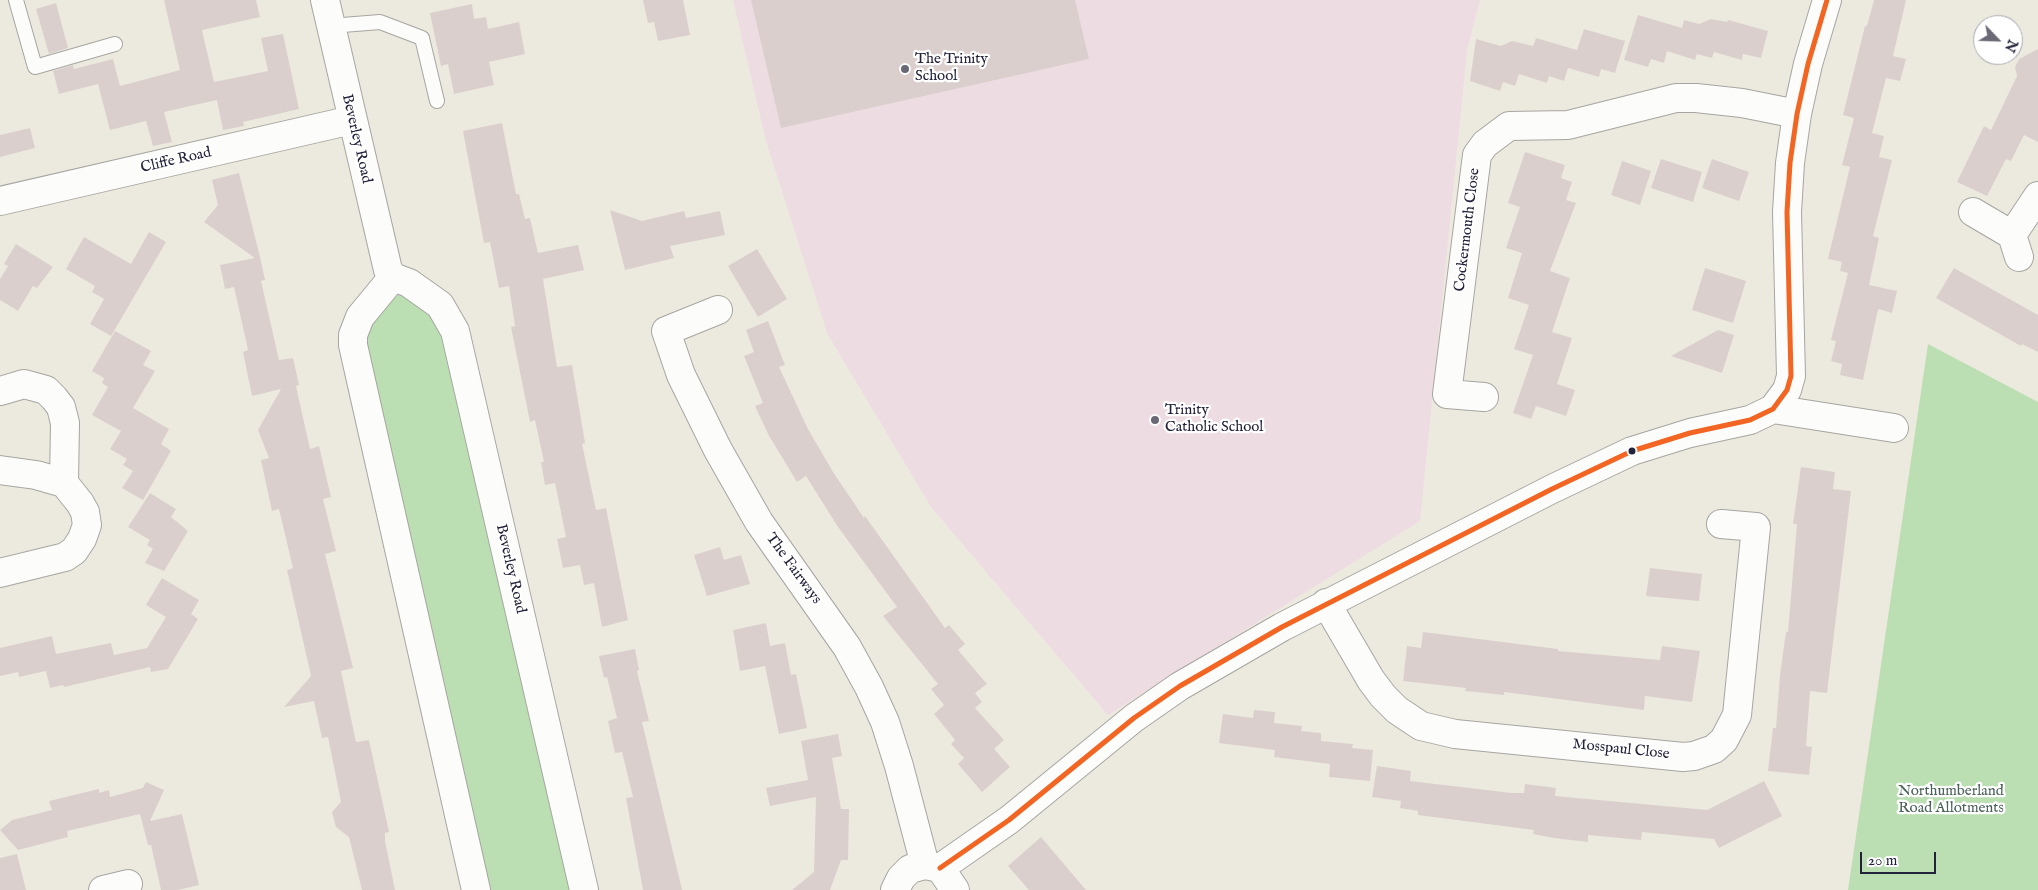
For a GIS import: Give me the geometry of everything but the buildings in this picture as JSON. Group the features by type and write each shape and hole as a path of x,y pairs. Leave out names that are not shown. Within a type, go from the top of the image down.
{"street":[{"name":"Beverley Road","path":"325,0 385,261 393,277 409,283 431,297 445,311 455,331 584,890"},
{"path":"895,890 901,878 910,869 940,874 1134,718 1180,686 1326,603 1632,451 1690,433 1750,420 1772,408 1787,390 1791,376 1787,212 1790,163 1797,114 1808,64 1827,0"},
{"name":"Cockermouth Close","path":"1484,397 1447,394 1477,155 1486,144 1509,126 1568,125 1676,98 1696,98 1742,103 1797,114"},
{"name":"Cliffe Road","path":"0,201 352,120"},
{"path":"1973,212 2015,246 2038,196"},
{"path":"393,277 360,317 353,335 353,346 476,890"},
{"name":"The Fairways","path":"718,310 666,331 681,375 718,450 759,522 847,647 869,687 885,722 896,757 940,874"},
{"path":"0,391 8,386 24,384 46,390 61,407 65,423 64,483"},
{"path":"1772,408 1894,428"},
{"path":"0,470 36,475 64,483 76,496 85,512 87,525 82,539 74,551 65,557 0,573"},
{"name":"Mosspaul Close","path":"1326,603 1375,685 1397,710 1421,726 1455,734 1694,756 1714,749 1724,740 1737,715 1756,527 1721,524"}],"lane":[{"path":"16,0 35,67 115,44"},
{"path":"330,26 380,22 422,38 437,102"}],"shaded area":[{"name":"Trinity Catholic School","path":"733,0 1480,0 1467,50 1420,521 1108,715 931,507 827,333 766,141"}],"green space":[{"path":"405,295 423,305 441,329 572,890 488,890 363,337 389,298"},
{"name":"Northumberland Road Allotments","path":"1928,344 2038,402 2038,890 1848,890"}],"transit line":[{"path":"940,868 1009,820 1134,718 1180,686 1282,627 1552,489 1632,451 1690,433 1750,420 1773,409 1787,390 1791,376 1787,212 1790,163 1797,114 1808,64 1827,0"}],"place":[{"name":"The Trinity School","path":"905,69"},
{"name":"Trinity Catholic School","path":"1155,420"}]}
